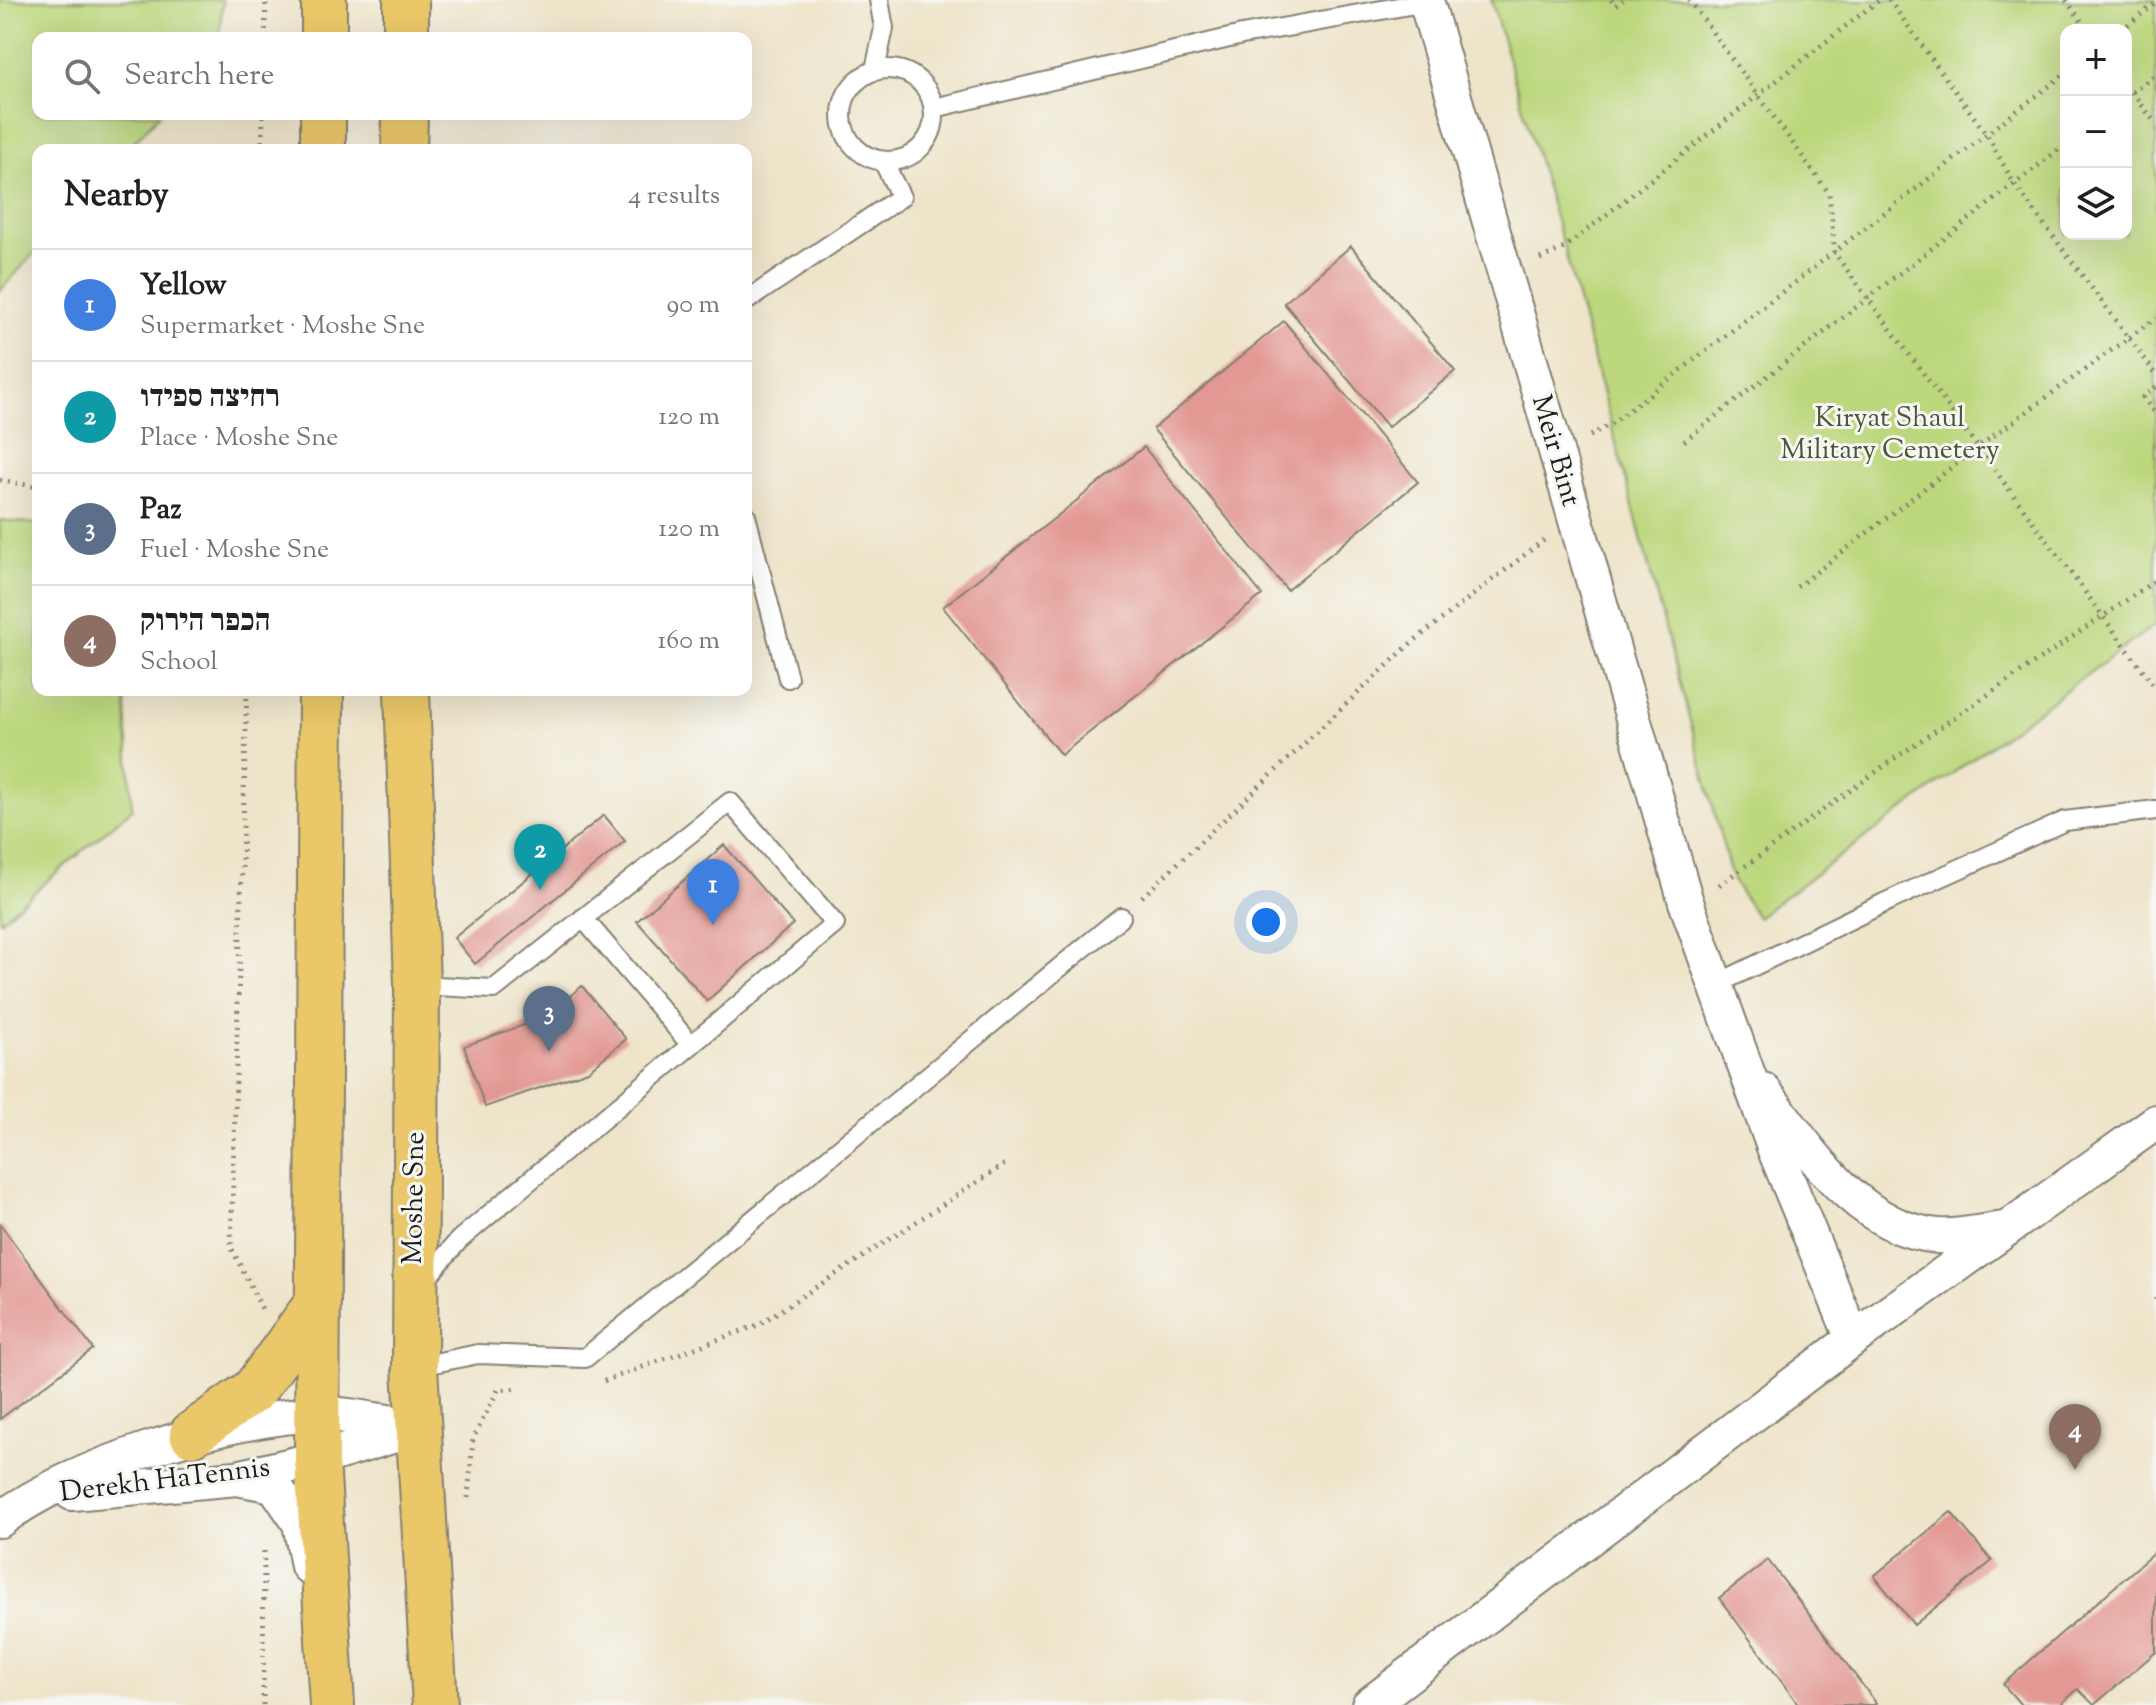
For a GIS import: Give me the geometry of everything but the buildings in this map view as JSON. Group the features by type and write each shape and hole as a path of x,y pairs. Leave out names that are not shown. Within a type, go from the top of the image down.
{"main road":[{"path":"324,0 324,32"},
{"path":"406,0 406,32"},
{"path":"323,120 323,144"},
{"path":"404,144 405,120"},
{"path":"321,696 317,1459 331,1705"},
{"name":"Moshe Sne","path":"407,696 417,985 415,1367 421,1519 435,1705"},
{"path":"192,1434 254,1390 318,1302"}],"street":[{"name":"Meir Bint","path":"1426,1 1686,902 1775,1150 1853,1339"},
{"path":"1746,1067 1821,1164 1860,1203 1902,1228 1940,1236 2008,1228"},
{"path":"1373,1701 1853,1339 2156,1122"},
{"name":"Derekh HaTennis","path":"0,1520 32,1496 192,1434 317,1414 419,1427"},
{"name":"Derekh HaTennis","path":"32,1496 251,1481 419,1427"},
{"path":"251,1481 274,1485 300,1523 331,1705"}],"lane":[{"path":"875,70 884,28 879,0"},
{"path":"934,108 1242,35 1426,1"},
{"path":"875,70 908,72 922,83 934,108 931,134 921,147 899,160 871,159 853,146 844,132 842,116 849,89 861,77 875,70"},
{"path":"752,297 901,197 883,161"},
{"path":"752,539 788,678"},
{"path":"414,1291 459,1240 835,924 730,802 494,989 417,985"},
{"path":"1717,984 1884,903 2065,821 2156,810"},
{"path":"415,1367 478,1354 585,1358 1121,917"},
{"path":"583,918 691,1045"}],"path":[{"path":"265,32 266,0"},
{"path":"1611,0 1615,6 1623,0"},
{"path":"1689,0 1829,193 1835,254 2105,615 2156,688"},
{"path":"1504,276 1564,248 1879,0"},
{"path":"1889,0 1987,135 2014,184 2156,374"},
{"path":"2066,0 2084,24"},
{"path":"2129,24 2156,3"},
{"path":"2156,74 2132,92 2156,124"},
{"path":"1556,456 1611,424 2060,78"},
{"path":"262,144 263,120"},
{"path":"1684,441 2060,149"},
{"path":"1797,587 1978,447 2156,318"},
{"path":"2156,387 2143,397 2156,415"},
{"path":"0,480 32,486"},
{"path":"1121,917 1410,644 1574,516"},
{"path":"1686,902 1732,879 1898,756 2156,580"},
{"path":"247,696 231,1247 267,1319 266,1374"},
{"path":"599,1381 614,1380 758,1325 1008,1162"},
{"path":"473,1439 498,1390 527,1387"},
{"path":"251,1481 263,1705"}],"green space":[{"path":"0,0 223,0 220,32 32,32 32,120 154,120 132,144 32,144 32,256 0,291"},
{"name":"Kiryat Shaul Military Cemetery","path":"1491,0 2156,0 2156,624 1757,917 1732,879 1564,248"},
{"path":"0,520 32,523 32,696 125,696 132,809 0,921"}],"place":[{"name":"רחיצה ספידו","path":"540,890"},
{"name":"Yellow","path":"713,925"},
{"name":"Paz","path":"549,1052"},
{"name":"הכפר הירוק","path":"2075,1470"}]}
